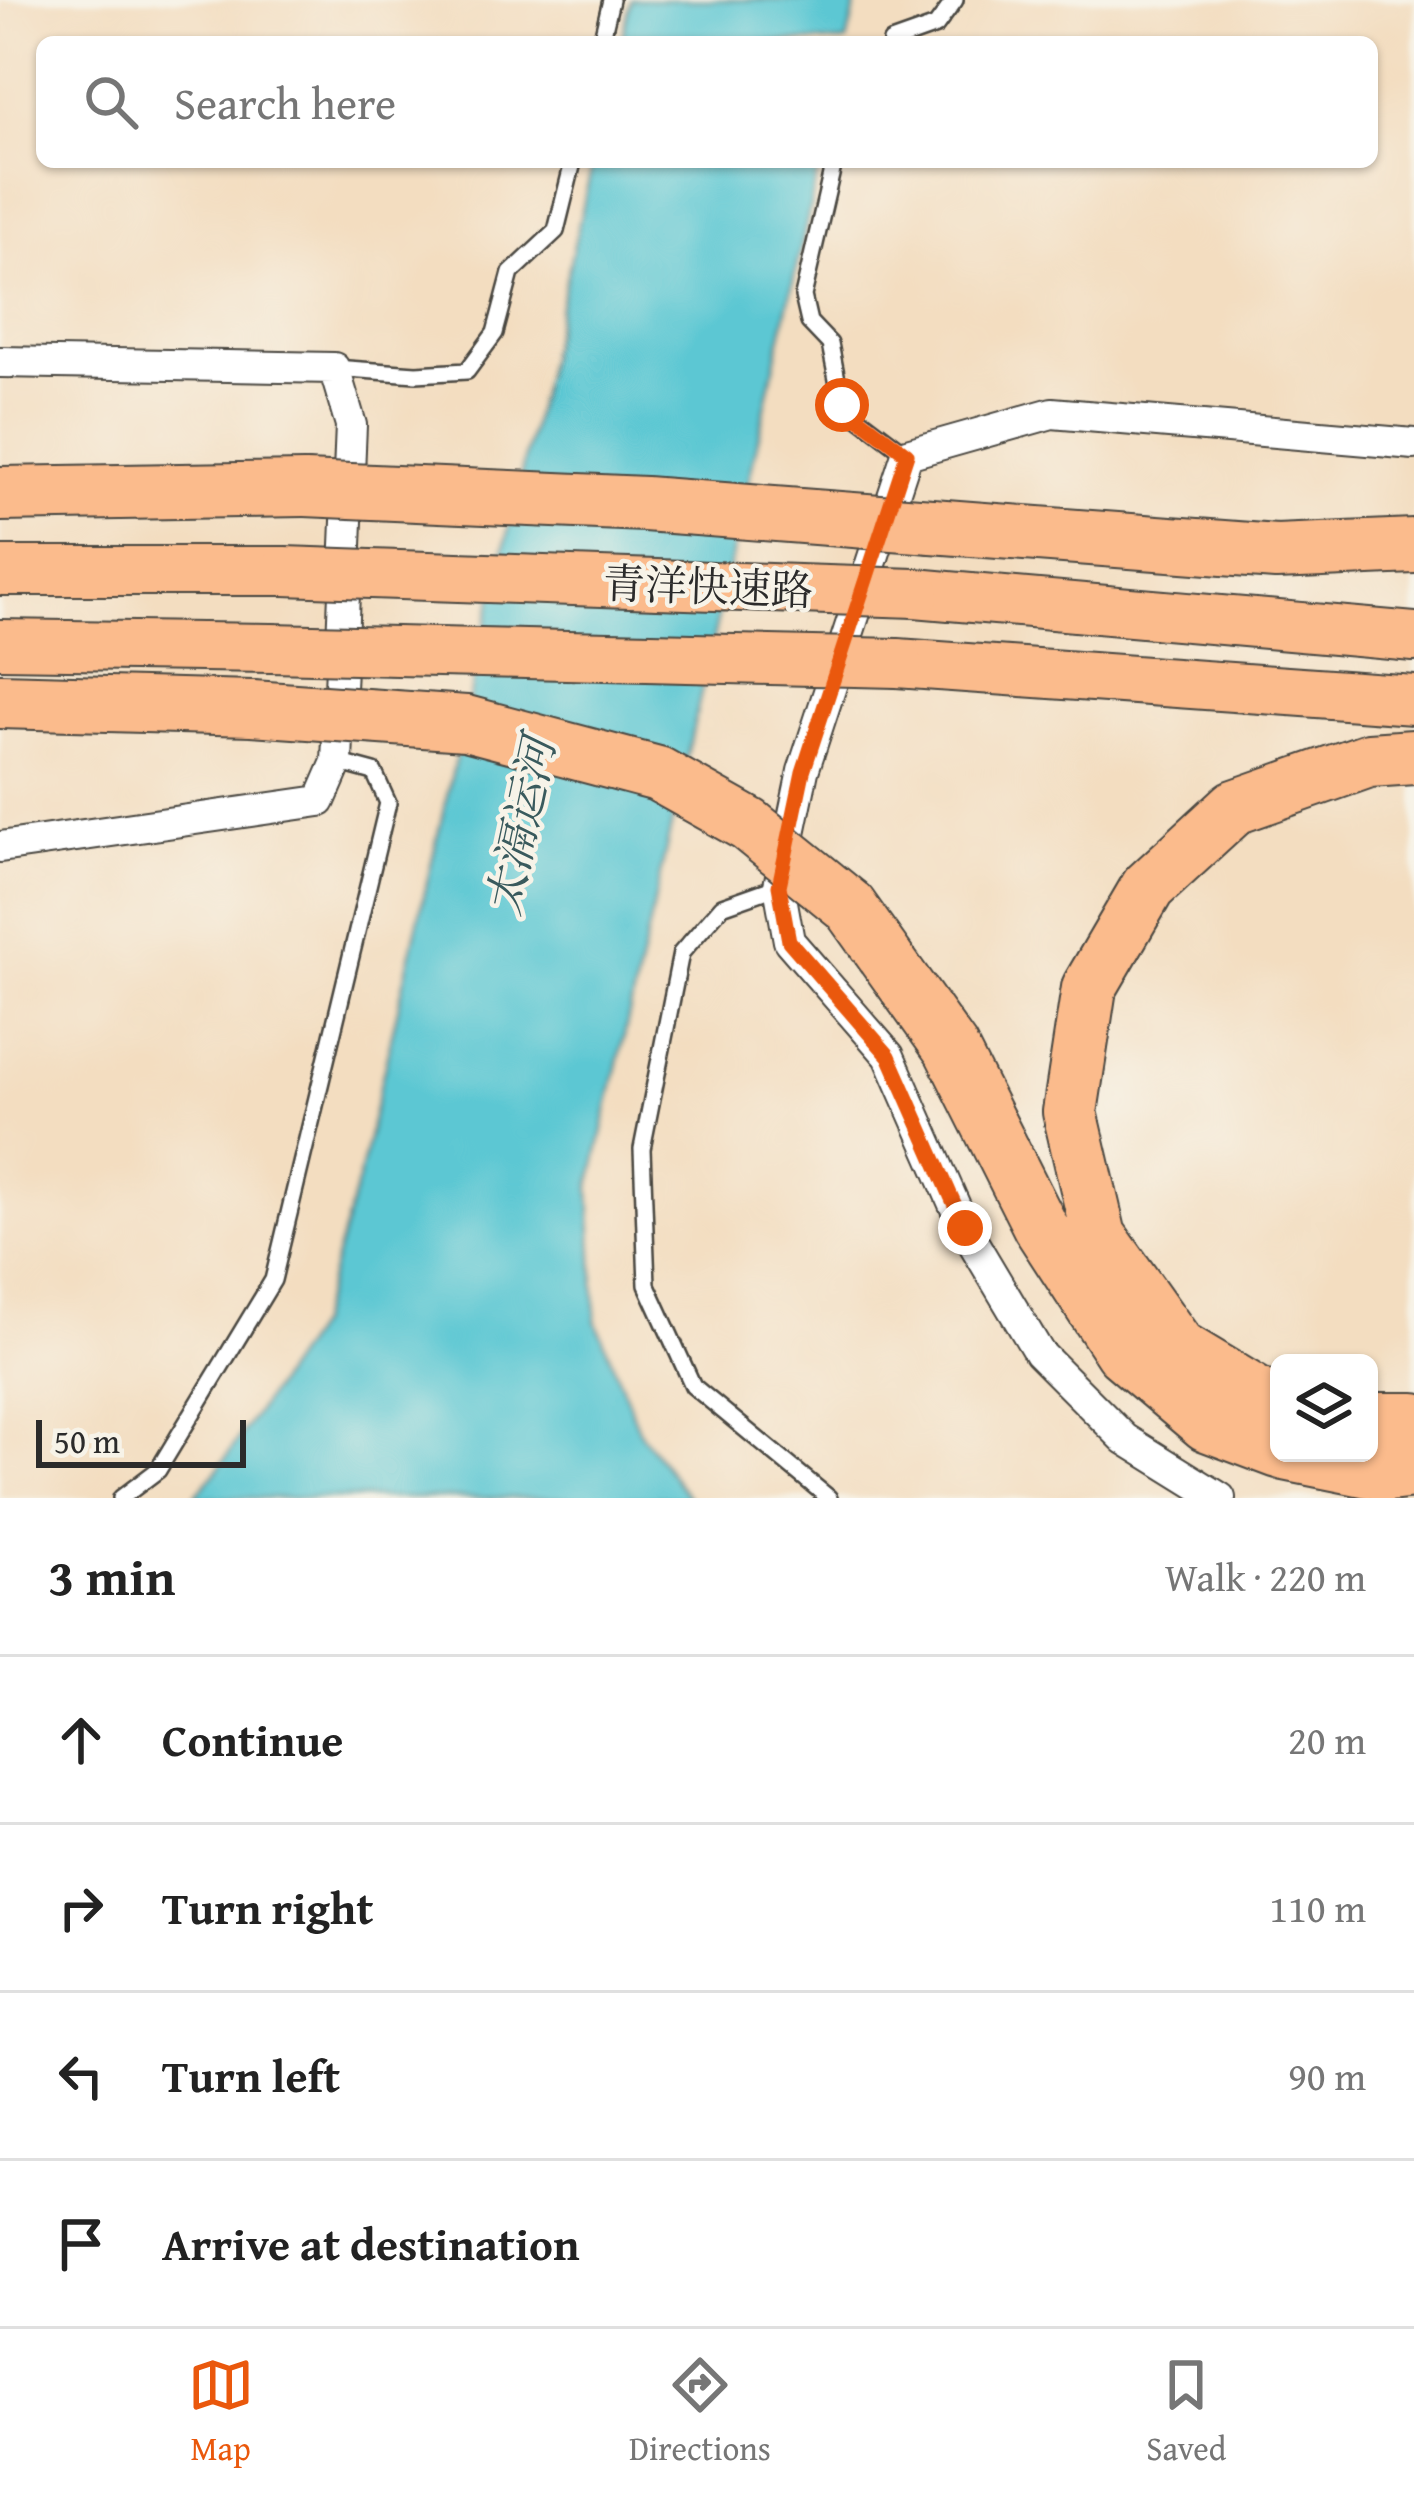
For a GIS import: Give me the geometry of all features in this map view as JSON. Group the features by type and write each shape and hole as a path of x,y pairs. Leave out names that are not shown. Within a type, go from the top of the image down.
{"highway":[{"path":"0,494 304,488 645,504 1276,552 1414,546"},
{"name":"青洋快速路","path":"0,571 284,571 916,593 1414,638"},
{"name":"青洋快速路","path":"0,644 897,663 1414,700"},
{"path":"0,701 252,708 466,723 658,774 749,825 849,906 951,1048 1040,1226 1122,1352 1207,1424 1270,1448"},
{"path":"1270,1403 1178,1347 1099,1237 1070,1112 1090,988 1148,887 1235,807 1370,760 1414,758"},
{"path":"1378,1420 1414,1420"},
{"path":"1331,1462 1389,1474 1414,1472"}],"street":[{"path":"0,362 334,368 351,425 337,762 320,800 0,847"},
{"path":"1220,1498 1125,1439 1039,1353 965,1228 889,1056 789,941 779,886 803,772 907,454 1052,413 1414,444"}],"lane":[{"path":"602,36 611,0"},
{"path":"908,36 936,26 955,0"},
{"path":"334,368 416,374 467,370 494,333 511,273 556,231 572,168"},
{"path":"833,168 803,296 809,322 830,344 842,405 907,454"},
{"path":"121,1498 158,1470 273,1280 388,803 374,772 337,762"},
{"path":"779,886 722,906 681,953 642,1149 646,1285 693,1386 829,1498"}],"water":[{"path":"631,0 857,0 848,36 622,36"},
{"name":"太滆运河","path":"592,168 819,168 590,1188 596,1321 641,1434 689,1498 193,1498 216,1472 316,1325 359,1177"}],"route":[{"path":"842,405 907,454 803,772 779,886 789,941 889,1056 965,1228"}]}
